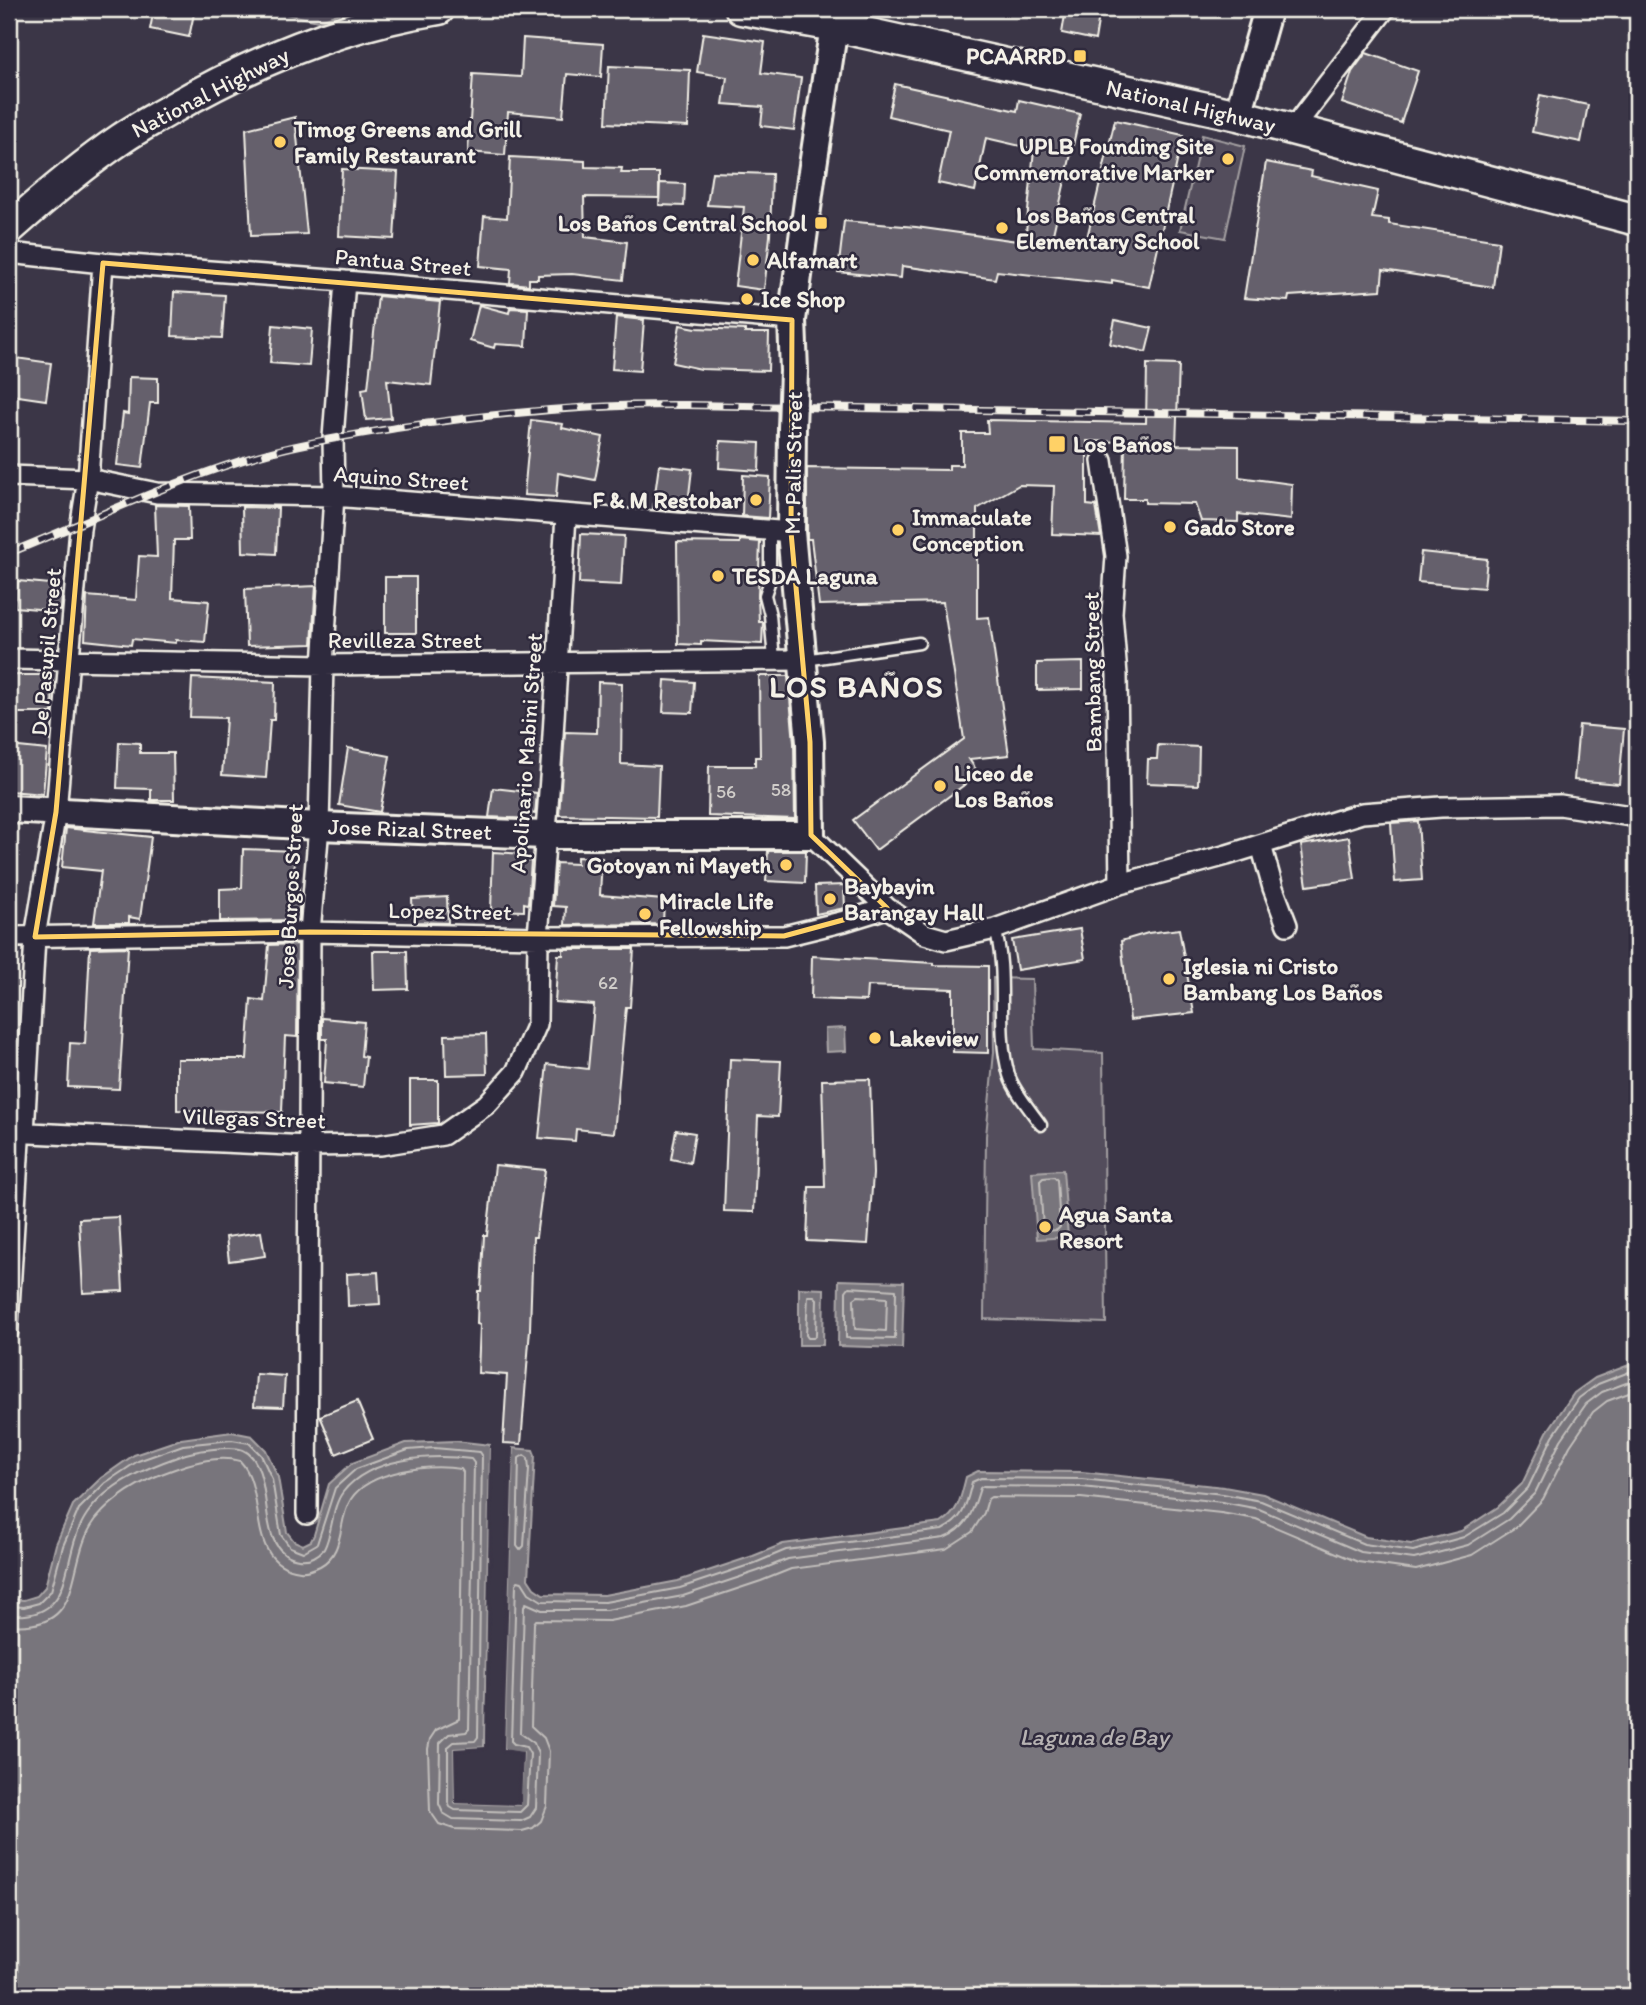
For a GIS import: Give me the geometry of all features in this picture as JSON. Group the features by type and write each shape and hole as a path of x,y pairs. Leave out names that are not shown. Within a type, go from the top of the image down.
{"main road":[{"name":"National Highway","path":"9,229 55,188 122,138 195,95 275,55 392,16 439,9"},
{"name":"National Highway","path":"741,9 834,26 1238,115 1637,220"},
{"path":"1238,115 1268,9"},
{"name":"M. Palis Street","path":"811,835 810,742 801,660 780,532 792,428 792,320 834,26"},
{"name":"Jose Rizal Street","path":"9,809 545,835 811,835"}],"street":[{"path":"1292,130 1385,9"},
{"name":"Pantua Street","path":"9,253 792,320"},
{"name":"De Pasupil Street","path":"16,1133 35,937 56,812 80,529 88,479 103,263"},
{"name":"Jose Burgos Street","path":"307,1514 310,932 319,826 323,665 334,496 333,438 345,281"},
{"name":"Bambang Street","path":"1102,461 1116,556 1112,613 1117,675 1120,884"},
{"name":"Aquino Street","path":"9,476 88,479 157,493 334,496 780,532"},
{"name":"Apolinario Mabini Street","path":"487,1104 516,1072 537,1024 538,937 566,515"},
{"name":"Revilleza Street","path":"9,659 323,665 801,660"},
{"path":"811,835 887,908 925,934 946,940 995,929 1120,884 1261,845 1362,813 1441,807 1560,805 1637,817"},
{"path":"1261,845 1287,925"},
{"name":"Lopez Street","path":"9,937 310,932 538,937 784,936 887,908"},
{"name":"Villegas Street","path":"16,1133 309,1146 380,1145 443,1135 487,1104"}],"lane":[{"path":"774,659 770,615 765,595 780,532"},
{"path":"801,660 919,643"},
{"path":"995,929 1000,947 1002,1030 1009,1077 1041,1125"},
{"name":"De Pasupil Street","path":"9,1333 12,1333 16,1133"}],"highlighted area":[{"path":"103,263 792,320 791,532 810,742 811,835 887,908 784,936 310,932 35,937 56,812"}],"shaded area":[{"path":"263,9 351,9 318,21"},
{"path":"1202,135 1245,146 1225,238 1180,230"},
{"name":"Agua Santa Resort","path":"993,978 1032,979 1034,1049 1103,1053 1106,1323 984,1319 986,1136 994,1052"}],"water":[{"path":"845,1028 846,1051 826,1052 825,1029"},
{"path":"1063,1170 1068,1237 1037,1239 1032,1172"},
{"path":"839,1280 904,1282 902,1348 838,1346"},
{"path":"799,1288 824,1289 823,1345 799,1345"},
{"name":"Laguna de Bay","path":"1637,1362 1637,1996 9,1996 9,1599 24,1600 37,1596 45,1587 56,1544 73,1505 101,1478 134,1455 181,1439 232,1432 252,1436 266,1450 278,1477 287,1532 294,1541 303,1545 311,1541 314,1535 329,1484 352,1463 406,1443 455,1441 490,1445 484,1747 454,1749 455,1803 520,1805 523,1753 504,1750 513,1448 533,1450 535,1455 528,1579 534,1588 543,1594 604,1595 678,1581 783,1544 941,1523 956,1509 966,1477 978,1471 1082,1472 1224,1487 1263,1494 1366,1537 1411,1544 1461,1531 1498,1507 1522,1484 1547,1432 1574,1393 1595,1378"}],"pier":[{"path":"490,1445 493,1446 488,1747 485,1750 457,1752 458,1800 517,1802 519,1755 503,1753 500,1750 509,1448 513,1448 504,1749 523,1752 521,1805 455,1803 454,1749 485,1747"}],"building":[{"path":"154,9 195,9 189,37 150,29"},
{"path":"1066,9 1099,15 1095,40 1062,33"},
{"path":"703,33 765,42 761,73 801,78 794,130 761,126 763,107 723,104 727,77 697,72"},
{"path":"523,38 603,44 601,77 567,74 563,117 508,112 505,155 468,152 473,74 521,77"},
{"path":"1366,53 1418,71 1401,123 1342,103 1352,72"},
{"path":"609,66 690,70 688,127 606,123"},
{"path":"895,84 1017,111 1019,100 1080,114 1053,234 1086,242 1115,120 1183,135 1149,287 1112,280 1112,284 997,271 995,279 902,266 901,278 838,272 844,221 916,227 1025,242 1034,149 986,138 975,191 938,183 949,130 888,116"},
{"path":"1540,95 1588,105 1581,142 1532,132"},
{"path":"295,117 307,234 251,236 246,129"},
{"path":"510,157 585,161 585,167 622,168 621,173 659,173 659,198 584,197 585,237 627,242 623,280 572,274 538,275 538,279 529,279 529,285 510,283 511,269 480,266 484,216 507,218"},
{"path":"1266,162 1312,171 1311,176 1378,191 1372,218 1389,220 1389,224 1499,241 1493,287 1383,270 1381,290 1289,296 1288,301 1244,298"},
{"path":"342,169 398,172 394,239 339,236"},
{"path":"712,172 772,174 770,236 764,290 735,286 744,207 707,205"},
{"path":"660,183 685,184 684,206 659,205"},
{"path":"174,292 225,295 222,338 172,336"},
{"path":"378,296 440,302 431,385 387,380 391,418 366,420 362,389 368,388"},
{"path":"479,305 509,313 510,308 528,309 526,346 495,344 494,348 470,341"},
{"path":"616,317 644,320 640,371 612,369"},
{"path":"1115,320 1152,328 1146,352 1110,344"},
{"path":"273,325 312,329 309,366 270,363"},
{"path":"680,325 745,330 745,333 769,333 768,371 701,369 673,363"},
{"path":"16,358 51,363 46,400 11,395"},
{"path":"1147,364 1179,365 1176,445 1239,446 1239,477 1292,484 1291,520 1238,514 1238,522 1201,521 1195,504 1145,503 1145,499 1124,499 1125,442 1087,441 1087,505 1096,506 1101,536 1052,534 1054,486 1019,485 977,509 977,618 989,617 1009,755 969,759 979,774 876,850 853,820 964,739 943,602 819,605 811,539 807,539 807,468 949,470 949,465 962,465 962,433 988,433 987,420 1146,423"},
{"path":"129,377 158,378 158,403 150,403 142,468 117,465 123,413 128,414"},
{"path":"531,420 563,424 562,428 603,437 595,480 558,473 556,497 524,495"},
{"path":"720,441 760,443 759,471 719,468"},
{"path":"659,465 692,469 687,512 653,508"},
{"name":"F & M Restobar","path":"743,475 770,477 768,518 742,516"},
{"path":"155,505 189,506 190,540 174,540 172,598 209,601 205,642 176,640 176,643 132,639 131,645 85,640 87,596 136,600 139,556 157,557"},
{"path":"242,507 278,508 276,554 243,552"},
{"path":"581,534 624,536 621,585 579,583"},
{"name":"TESDA Laguna","path":"740,540 760,542 758,596 759,622 763,622 762,644 701,641 701,645 678,644 677,542 740,543"},
{"path":"1421,552 1487,559 1484,588 1418,582"},
{"path":"385,577 416,577 416,633 385,633"},
{"path":"18,581 60,585 61,611 15,607"},
{"path":"316,586 312,644 247,646 245,589"},
{"path":"1083,662 1083,689 1037,690 1037,663"},
{"path":"14,675 53,675 52,713 14,713"},
{"path":"759,676 788,676 794,743 795,819 708,816 709,766 755,766 755,757 760,757"},
{"path":"192,678 275,682 274,720 270,720 266,778 222,775 226,718 190,717"},
{"path":"665,680 694,682 692,713 663,712"},
{"path":"598,682 622,683 621,764 659,766 657,817 559,815 565,732 597,733"},
{"path":"1579,725 1624,729 1619,784 1574,780"},
{"path":"119,742 140,743 140,753 173,753 174,800 151,800 151,789 117,788"},
{"path":"1158,745 1199,747 1198,785 1147,783 1148,759 1157,759"},
{"path":"9,746 47,750 43,794 9,791"},
{"path":"348,748 390,756 380,812 339,805"},
{"path":"493,788 537,793 535,814 531,813 530,819 489,817"},
{"path":"1418,821 1422,880 1395,882 1391,823"},
{"path":"66,828 151,837 140,919 129,917 129,923 94,923 101,871 62,867"},
{"path":"1349,837 1355,879 1307,886 1301,845"},
{"path":"243,849 295,851 294,887 299,887 299,920 220,921 220,889 242,888"},
{"name":"Gotoyan ni Mayeth","path":"768,851 806,851 805,883 766,881"},
{"path":"493,852 526,854 526,861 531,861 528,904 524,903 524,911 491,910"},
{"path":"577,857 602,858 600,895 664,900 663,924 565,925 566,907 553,906 556,863 577,864"},
{"name":"Baybayin Barangay Hall","path":"844,885 845,908 816,914 815,886"},
{"path":"447,897 448,923 413,922 412,899"},
{"path":"1080,929 1085,959 1017,970 1012,940"},
{"path":"1179,929 1194,1013 1130,1020 1121,941 1148,933"},
{"path":"298,944 297,1037 285,1036 282,1112 177,1110 177,1059 247,1059 251,999 264,1001 269,945"},
{"path":"128,947 119,1089 68,1087 70,1043 85,1044 90,948"},
{"path":"563,949 634,949 630,1007 626,1007 614,1133 576,1129 575,1141 539,1138 547,1064 588,1069 594,1005 555,1002 558,955 563,955"},
{"path":"373,951 407,951 408,989 374,990"},
{"path":"812,956 988,966 988,1053 953,1052 953,989 867,986 866,1001 811,999"},
{"path":"322,1018 364,1022 361,1056 366,1057 363,1087 324,1083 327,1039 322,1039"},
{"path":"486,1034 487,1074 446,1075 445,1035"},
{"path":"730,1059 781,1061 778,1117 758,1116 754,1212 724,1211"},
{"path":"870,1079 873,1174 868,1244 807,1241 809,1187 825,1187 822,1080"},
{"path":"410,1080 438,1080 438,1123 410,1125"},
{"path":"676,1130 695,1133 690,1163 671,1159"},
{"path":"495,1165 545,1170 536,1237 533,1237 530,1329 521,1444 503,1443 507,1375 478,1373 478,1291 481,1291 484,1235 487,1235"},
{"path":"119,1217 123,1291 83,1293 79,1219"},
{"path":"261,1232 265,1256 229,1261 226,1237"},
{"path":"378,1272 380,1304 348,1306 347,1274"},
{"path":"256,1374 285,1376 283,1407 254,1406"},
{"path":"357,1401 373,1439 336,1454 320,1416"}],"railway":[{"path":"9,553 204,473 271,452 317,441 396,428 541,410 687,405 1637,421"}],"place":[{"name":"PCAARRD","path":"1080,56"},
{"name":"Timog Greens and Grill Family Restaurant","path":"280,142"},
{"name":"UPLB Founding Site Commemorative Marker","path":"1228,159"},
{"name":"Los Baños Central School","path":"821,223"},
{"name":"Los Baños Central Elementary School","path":"1002,228"},
{"name":"Alfamart","path":"753,260"},
{"name":"Ice Shop","path":"747,299"},
{"name":"Los Baños","path":"1057,444"},
{"name":"F & M Restobar","path":"756,500"},
{"name":"Gado Store","path":"1170,527"},
{"name":"Immaculate Conception","path":"898,530"},
{"name":"TESDA Laguna","path":"718,576"},
{"name":"Liceo de Los Baños","path":"940,786"},
{"name":"Gotoyan ni Mayeth","path":"786,865"},
{"name":"Baybayin Barangay Hall","path":"830,899"},
{"name":"Miracle Life Fellowship","path":"645,914"},
{"name":"Iglesia ni Cristo Bambang Los Baños","path":"1169,979"},
{"name":"Lakeview","path":"875,1038"},
{"name":"Agua Santa Resort","path":"1045,1227"}],"district":[{"name":"LOS BAÑOS","path":"857,686"}]}
